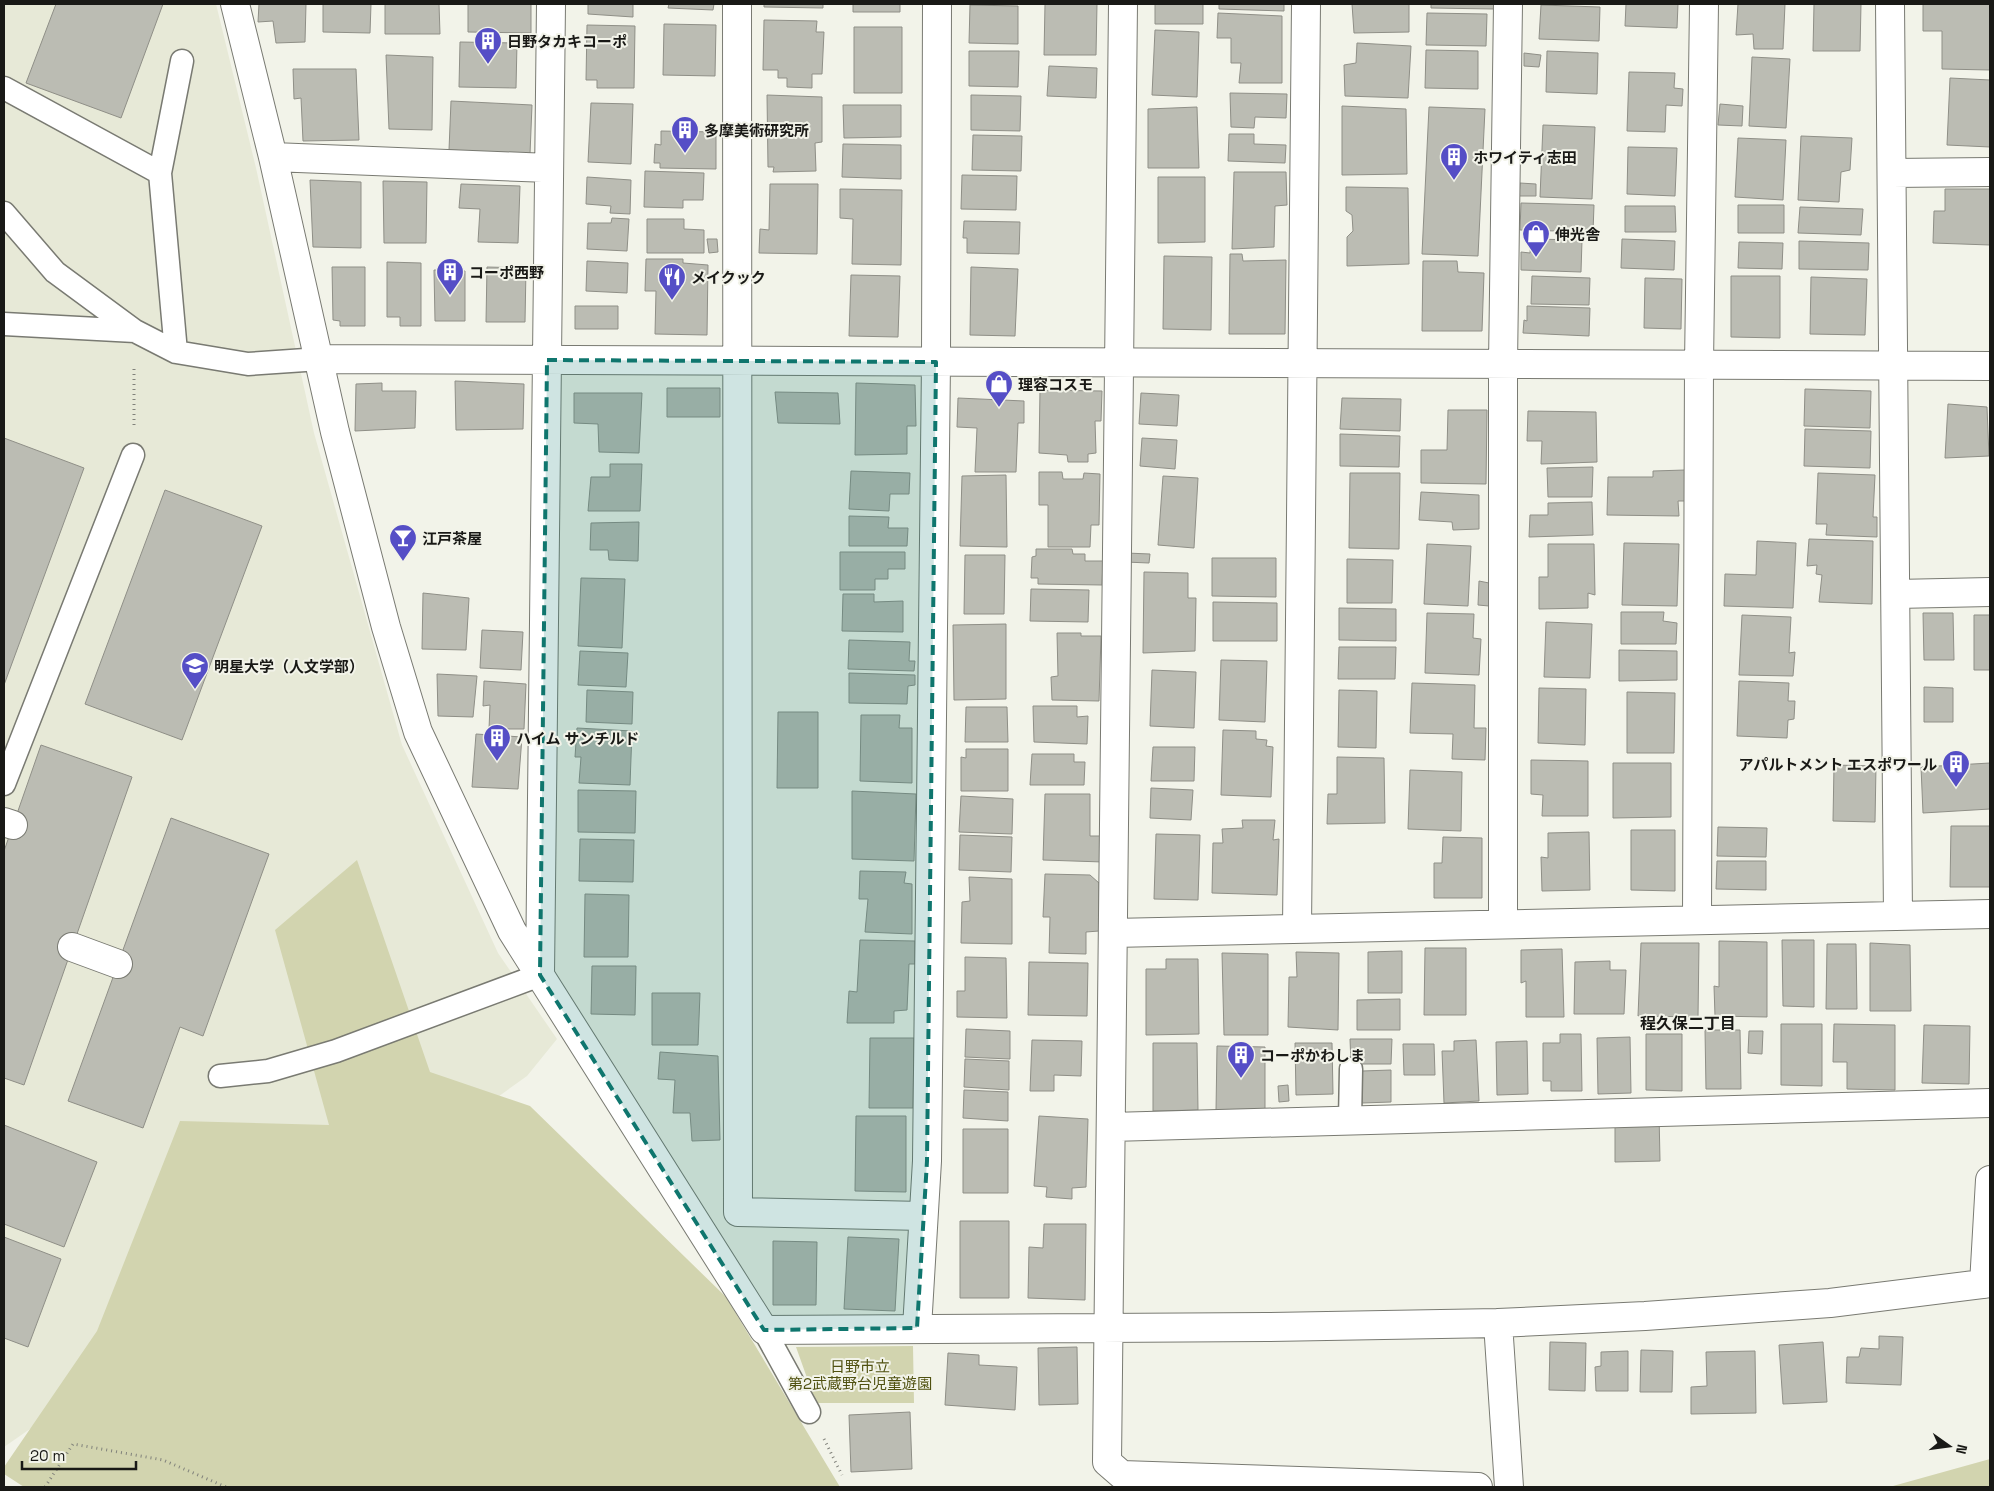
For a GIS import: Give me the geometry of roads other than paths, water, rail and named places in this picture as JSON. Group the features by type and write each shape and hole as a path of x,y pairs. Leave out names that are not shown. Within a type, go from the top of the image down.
{"street":[{"path":"235,4 273,157 335,432 386,627 418,732 512,931 764,1330 1498,1323 1645,1316 1830,1303 1987,1284 1990,1180"},
{"path":"540,975 550,4"},
{"path":"737,4 738,1212 924,1216"},
{"path":"917,1328 927,1161 938,4"},
{"path":"1123,4 1107,1462 1122,1475 1478,1487"},
{"path":"1297,929 1306,4"},
{"path":"1503,924 1503,364 1508,4"},
{"path":"1697,920 1699,365 1704,4"},
{"path":"1890,4 1898,916"},
{"path":"273,157 549,168"},
{"path":"1892,173 1990,172"},
{"path":"320,359 1990,366"},
{"path":"1896,594 1990,592"},
{"path":"1113,933 1990,914"},
{"path":"72,947 118,964"},
{"path":"1111,1126 1990,1102"},
{"path":"1498,1323 1509,1487"}],"lane":[{"path":"176,352 160,173 182,62"},
{"path":"4,88 160,173"},
{"path":"4,213 55,272 135,331 176,352 248,364 320,359"},
{"path":"4,324 135,331"},
{"path":"4,784 134,455"},
{"path":"220,1076 268,1071 336,1051 540,975"},
{"path":"1350,1069 1350,1120"},
{"path":"764,1330 809,1412"}],"place":[{"name":"日野タカキコーポ","path":"488,65"},
{"name":"多摩美術研究所","path":"685,154"},
{"name":"ホワイティ志田","path":"1454,181"},
{"name":"伸光舎","path":"1536,258"},
{"name":"コーポ西野","path":"450,296"},
{"name":"メイクック","path":"672,301"},
{"name":"理容コスモ","path":"999,408"},
{"name":"江戸茶屋","path":"403,562"},
{"name":"明星大学（人文学部）","path":"195,690"},
{"name":"ハイム サンチルド","path":"497,762"},
{"name":"アパルトメント エスポワール","path":"1956,788"},
{"name":"コーポかわしま","path":"1241,1079"}],"district":[{"name":"程久保二丁目","path":"1688,1023"}],"park label":[{"name":"日野市立 第2武蔵野台児童遊園","path":"860,1374"}]}
